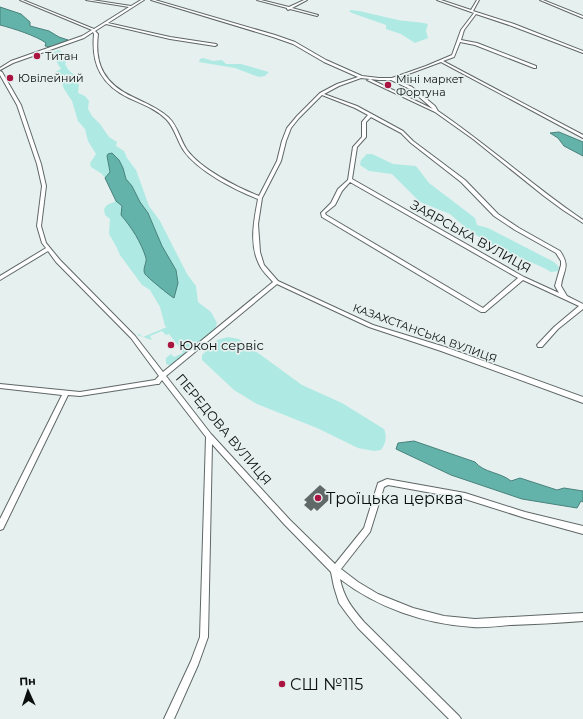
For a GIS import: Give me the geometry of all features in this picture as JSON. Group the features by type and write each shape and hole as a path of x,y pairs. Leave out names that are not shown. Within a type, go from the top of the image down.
{"street":[{"path":"21,0 94,31"},
{"path":"87,0 132,7"},
{"path":"0,64 12,62 83,37 142,0"},
{"path":"152,0 294,43 325,61 366,78 437,112 474,138 561,208 583,222"},
{"path":"258,0 288,9 317,15"},
{"path":"288,9 306,0"},
{"path":"438,0 476,12 583,52"},
{"path":"472,11 478,0"},
{"path":"541,0 583,17"},
{"path":"366,78 392,79 442,62 453,56 463,30 476,12"},
{"path":"106,23 170,38 215,45"},
{"path":"94,31 96,34 92,39 96,62 104,78 113,88 153,107 167,118 175,129 177,136 188,154 202,166 251,195 260,198"},
{"path":"83,37 92,39"},
{"path":"459,41 476,44 535,67"},
{"path":"0,71 12,62"},
{"path":"442,62 583,138"},
{"name":"ПЕРЕДОВА ВУЛИЦЯ","path":"0,71 20,105 39,164 44,186 39,226 40,236 48,249 133,337 209,436 287,522 335,570 355,585 375,597 413,612 444,620 475,624 583,617"},
{"name":"КАЗАХСТАНСЬКА ВУЛИЦЯ","path":"361,76 338,85 321,94 289,128 279,161 260,198 256,224 257,252 262,265 276,282 372,326 583,400"},
{"path":"392,79 411,88 434,107 437,112"},
{"path":"321,94 356,107 405,135 463,182 496,215 558,252 564,264 558,286 565,298"},
{"path":"370,115 364,122 364,138 355,147 350,180 340,190 333,204 323,213 324,216 483,311 522,278"},
{"name":"ЗАЯРСЬКА ВУЛИЦЯ","path":"350,180 522,278 583,306 556,328 540,345"},
{"path":"0,278 48,249"},
{"path":"0,386 80,394 158,382 162,376 276,282"},
{"path":"0,527 66,392"},
{"path":"169,719 204,637 209,436"},
{"path":"456,719 361,625 346,608 337,589 335,570 367,530 381,485 387,482 465,496 526,515 583,530"}],"shaded area":[{"path":"0,7 21,14 30,22 30,26 49,31 68,40 52,47 45,46 46,43 37,38 0,25"},
{"path":"351,10 398,20 428,24 426,31 428,38 415,43 401,34 386,29 386,25 352,13 349,11"},
{"path":"59,50 63,53 58,56 67,60 65,64 67,68 77,76 76,79 79,85 78,93 85,96 89,101 88,109 92,116 109,137 117,142 116,146 124,151 127,158 136,170 149,206 160,221 187,274 196,286 198,302 211,312 217,323 215,329 171,366 166,364 166,358 171,354 174,357 183,353 181,350 183,349 182,347 180,348 169,334 166,335 162,331 150,336 152,340 143,337 167,327 165,326 160,307 150,290 142,285 120,255 109,234 110,219 105,215 104,209 107,205 116,201 105,178 102,174 91,167 90,163 96,154 88,141 85,129 78,121 72,101 62,83 55,77 55,72 61,69 51,53"},
{"path":"203,58 213,61 222,60 226,64 241,64 269,72 265,76 259,77 235,68 199,62 200,59"},
{"path":"559,132 583,142 583,156 564,146 558,138 550,133"},
{"path":"112,153 119,160 126,179 132,186 140,202 148,213 162,246 176,270 178,283 174,298 145,274 144,270 146,258 142,246 136,235 121,215 122,206 116,201 105,178 110,172 107,156 108,154"},
{"path":"367,154 372,154 393,164 416,166 429,183 475,218 477,225 488,228 554,262 559,267 558,271 551,272 495,247 467,229 450,214 420,202 392,174 369,171 360,165 361,160"},
{"path":"228,337 239,339 302,385 342,403 384,429 386,440 381,450 374,451 358,448 317,428 257,404 234,390 202,360 202,355 217,340"},
{"path":"414,441 475,462 479,466 511,481 520,478 557,490 564,488 583,491 583,502 581,501 577,508 522,499 451,475 396,449 398,443"}],"building":[{"name":"Троїцька церква","path":"320,485 333,496 317,511 314,508 311,511 304,505 307,502 304,500"}],"place":[{"name":"Титан","path":"37,56"},
{"name":"Ювілейний","path":"10,78"},
{"name":"Міні маркет Фортуна","path":"388,85"},
{"name":"Юкон сервіс","path":"171,345"},
{"name":"Троїцька церква","path":"318,498"},
{"name":"СШ №115","path":"282,684"}]}
